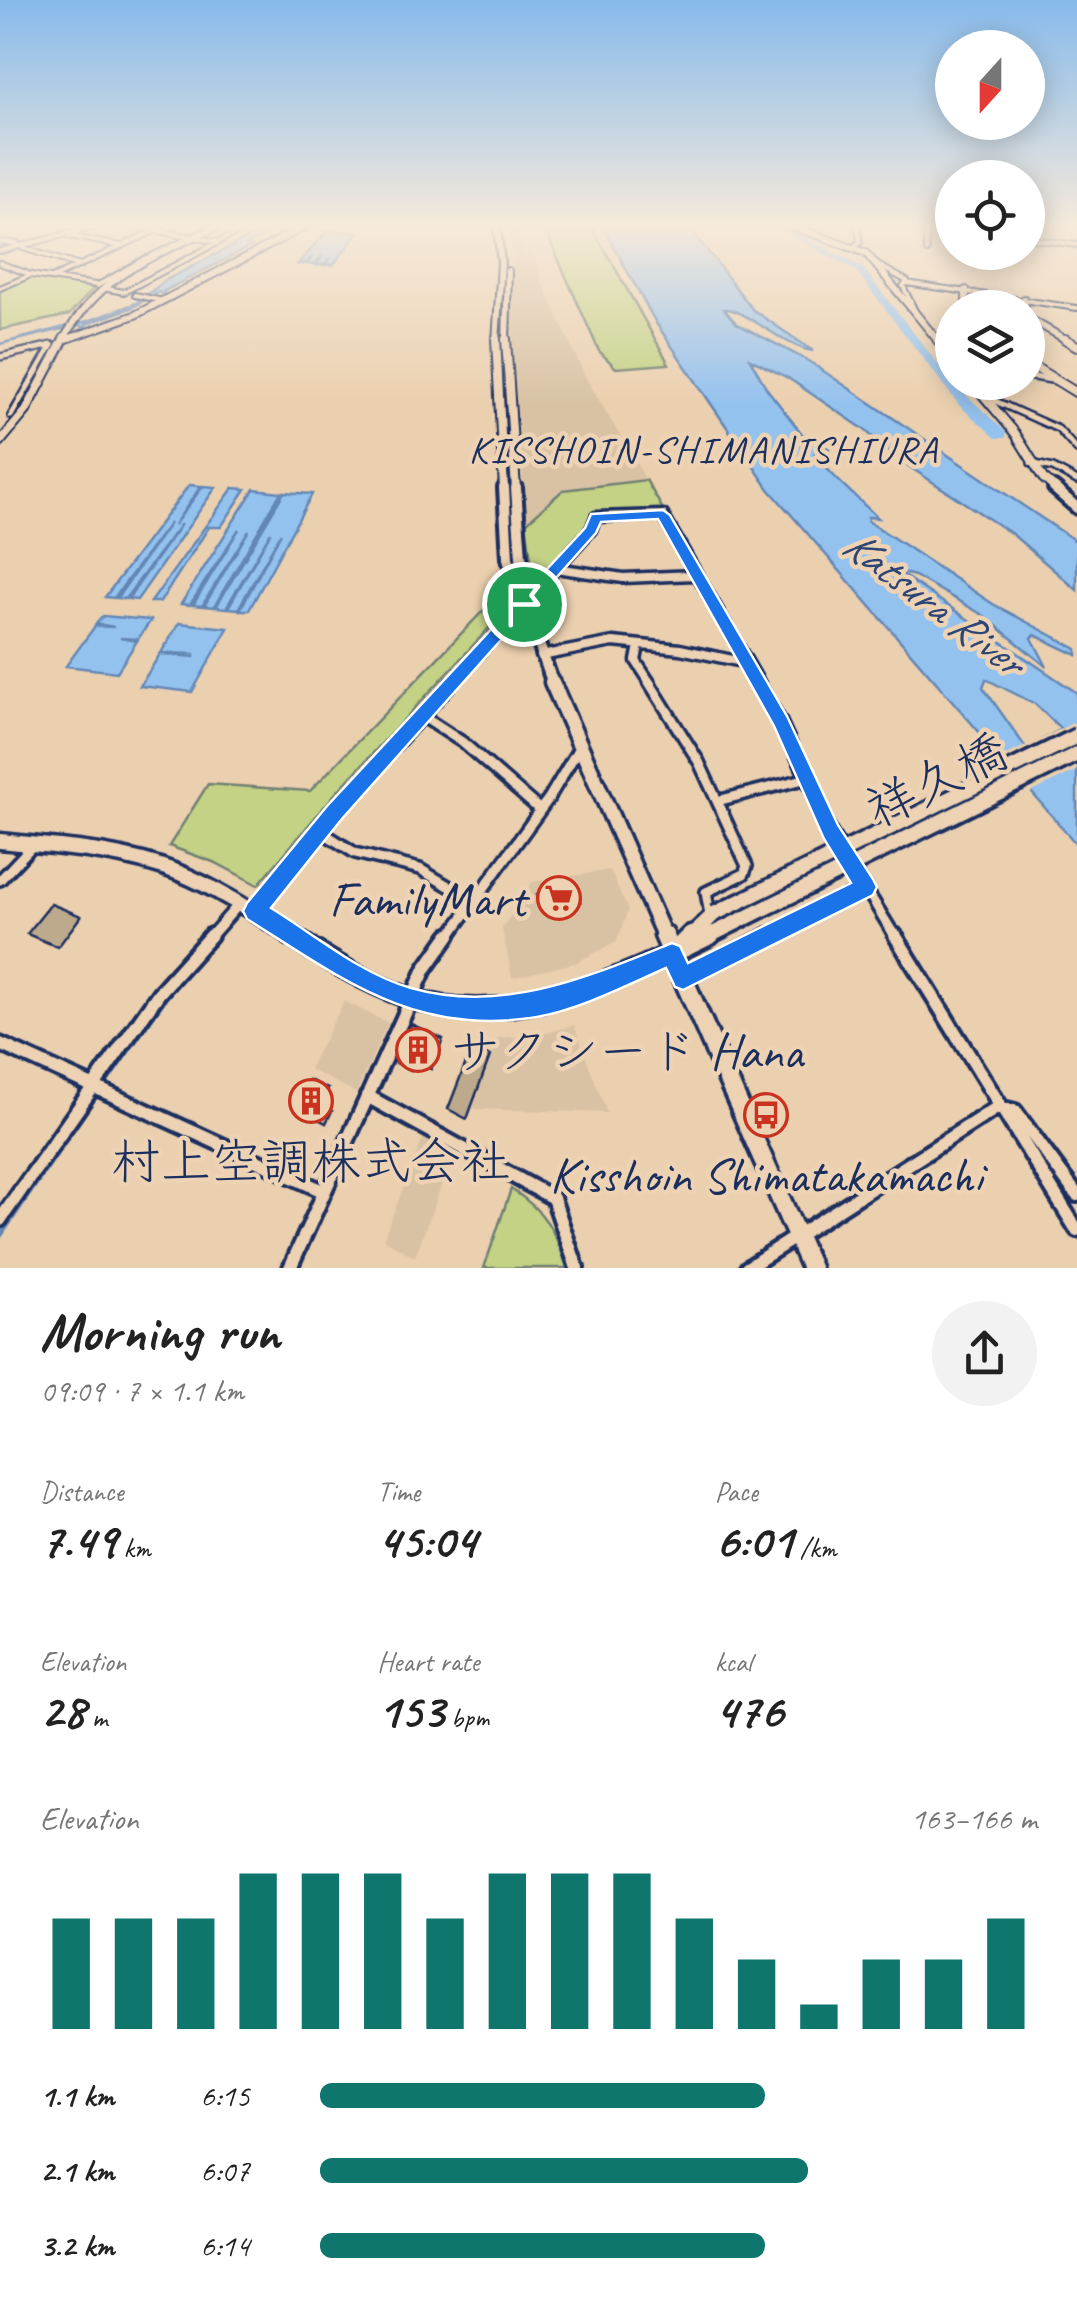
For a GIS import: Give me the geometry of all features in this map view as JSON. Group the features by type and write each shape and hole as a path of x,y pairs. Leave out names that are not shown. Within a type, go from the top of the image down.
{"street":[{"path":"0,442 77,317 105,286"},
{"path":"108,288 124,292 135,286"},
{"path":"68,337 110,325 189,286"},
{"path":"504,286 496,344 508,558 516,592 811,1268"},
{"path":"894,286 935,336"},
{"path":"903,286 916,313"},
{"path":"940,286 966,290"},
{"path":"136,295 162,300"},
{"path":"1045,305 1077,308"},
{"path":"1045,328 1077,346"},
{"path":"0,357 52,345 16,416"},
{"path":"1045,374 1077,393"},
{"path":"1045,379 1058,382"},
{"path":"987,400 1015,432 1032,463 1077,508"},
{"path":"993,400 1058,429 1077,450"},
{"path":"0,416 16,416"},
{"path":"1032,463 1053,468 1077,481"},
{"path":"0,1220 159,992 319,830 591,530 596,517 663,515 781,722 804,779 866,887 1077,1230"},
{"path":"556,568 623,578 694,575"},
{"path":"541,656 597,644 639,645 748,663"},
{"path":"0,841 72,848 151,865 247,907 364,980 412,1000 477,1008 538,1005 672,954 715,920 706,892 744,874 747,866 698,762 636,661 639,645"},
{"path":"422,716 462,742 540,810"},
{"name":"祥久橋","path":"715,920 1077,736"},
{"path":"290,1268 425,969 540,810 580,746"},
{"name":"祥久橋","path":"715,920 1077,754"},
{"path":"717,801 804,779"},
{"path":"319,830 354,853 420,869 472,900"},
{"path":"0,880 33,844"},
{"path":"683,978 866,887"},
{"path":"0,1044 323,1191"},
{"path":"367,1096 553,1198 577,1268"},
{"path":"747,1268 998,1107 1016,1111 1077,1195"}],"shaded area":[{"path":"512,286 544,286 586,378 646,480 563,490 526,523 510,324"},
{"path":"610,870 628,910 617,942 575,963 512,978 502,928 521,900 530,905 526,892 532,882"},
{"path":"344,1001 388,1023 356,1093 309,1069"},
{"path":"574,1025 607,1113 473,1109 498,1038 539,1035"},
{"path":"423,1138 453,1154 415,1257 383,1239"}],"green space":[{"path":"10,286 95,287 69,315 0,330 0,290"},
{"path":"570,286 625,286 669,364 616,368 599,351"},
{"path":"646,480 664,511 592,515 585,531 534,582 526,523 563,490"},
{"path":"506,587 509,604 504,612 334,795 258,885 216,863 169,846 208,784 310,791"},
{"path":"511,1189 547,1222 567,1268 484,1268"}],"water":[{"path":"158,286 173,286 163,295 159,292 133,307 86,324 86,328 79,325 0,344 91,320 136,303"},
{"name":"Katsura River","path":"636,286 735,286 753,310 813,351 790,343 742,314 724,309 736,323 810,362 1077,542 1077,590 1012,534 893,456 865,430 788,378 750,359 767,389 803,435 830,449 818,448 815,453 878,518 868,517 868,521 993,604 1077,649 1077,655 1035,635 1032,638 1047,667 983,615 915,576 898,572 1077,693 1077,845 769,489 656,323","holes":["986,679 1035,704 1061,729 1026,748 983,687"]},
{"path":"189,485 201,486 174,525 203,486 216,487 137,600 128,599 181,524 125,599 117,598 170,523 114,598 105,597"},
{"path":"233,488 246,489 221,527 209,527 160,602 151,602"},
{"path":"254,489 281,492 214,607 204,606 249,530 202,606 193,605 239,529 190,605 181,604"},
{"path":"284,492 312,494 249,610 240,610 281,533 238,609 228,608 271,532 226,608 216,607"},
{"path":"103,616 151,620 138,639 120,638 137,641 117,672 66,666 95,626 114,627 96,624"},
{"path":"179,623 228,628 192,692 140,686 160,654 194,657 161,653"}],"pier":[{"path":"1077,721 1077,770 1026,795 996,760"}],"building":[{"name":"FamilyMart","path":"572,882 580,902 544,913 537,894"},
{"path":"51,904 81,916 58,947 27,934"},
{"name":"サクシード Hana","path":"411,1024 443,1039 431,1069 415,1062 411,1070 394,1062"},
{"path":"472,1047 490,1056 467,1119 448,1109"},
{"name":"村上空調株式会社","path":"309,1080 328,1089 320,1106 332,1111 326,1123 296,1108"}],"waterway":[{"path":"872,286 963,402 1001,435"},
{"path":"218,938 229,925"},
{"path":"103,1088 166,998 220,935"},
{"path":"0,1237 98,1094"}],"place":[{"name":"FamilyMart","path":"559,898"},
{"name":"サクシード Hana","path":"418,1050"},
{"name":"村上空調株式会社","path":"311,1101"},
{"name":"Kisshoin Shimatakamachi","path":"766,1115"}],"district":[{"name":"KISSHOIN-SHIMANISHIURA","path":"704,449"}],"route":[{"path":"663,515 781,722 831,832 866,887 683,978 672,954 538,1005 477,1008 412,1000 364,980 254,911 334,813 524,604 591,530 596,517 663,515"}]}
